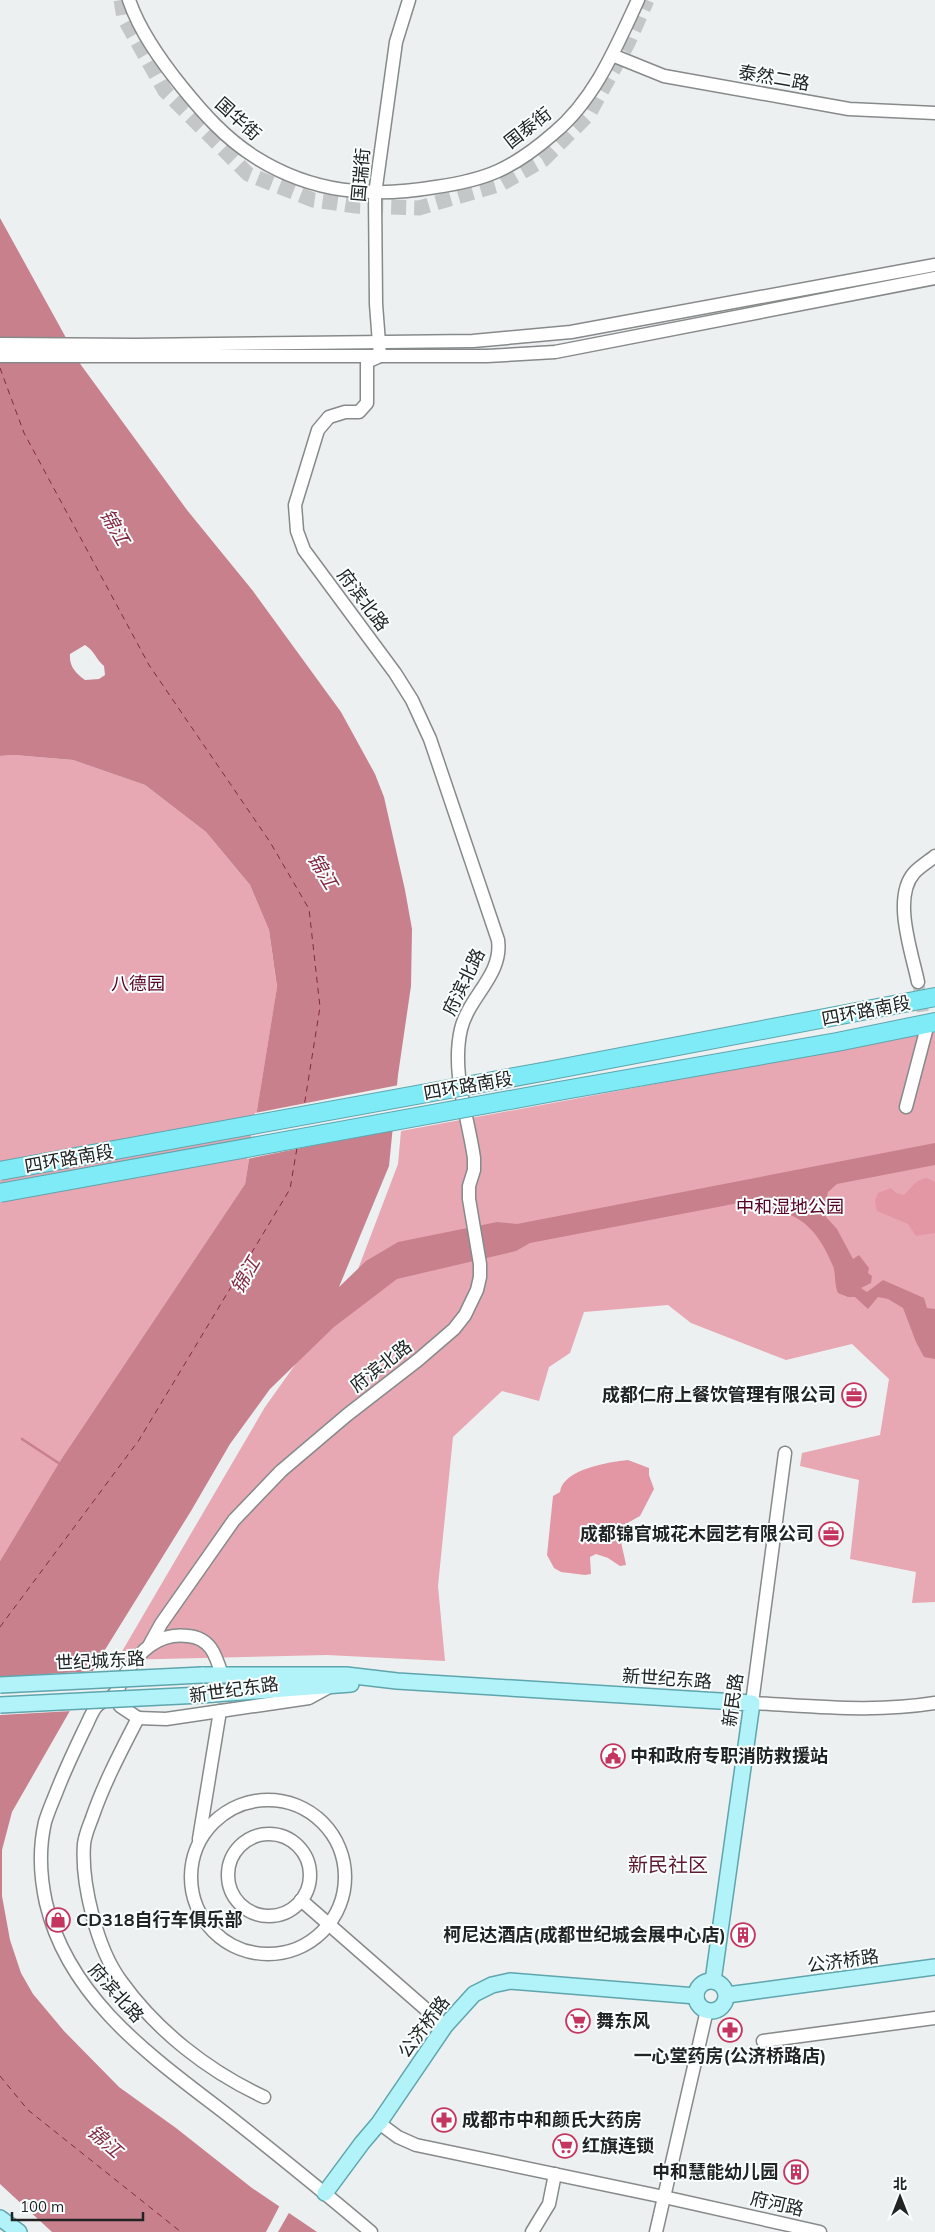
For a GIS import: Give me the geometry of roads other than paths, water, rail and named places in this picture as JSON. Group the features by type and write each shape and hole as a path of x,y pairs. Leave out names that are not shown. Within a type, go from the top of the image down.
{"highway":[{"name":"四环路南段","path":"0,1171 542,1072 935,997"},
{"name":"四环路南段","path":"0,1193 560,1091 930,1027"}],"main road":[{"name":"新世纪东路","path":"202,1675 346,1675 397,1681 752,1703"},
{"name":"世纪城东路","path":"0,1685 202,1675"},
{"name":"新世纪东路","path":"0,1705 201,1695 397,1681"},
{"name":"新民路","path":"713,1981 752,1703"},
{"name":"公济桥路","path":"727,1995 935,1967"},
{"name":"公济桥路","path":"325,2193 362,2142 380,2123 445,2026 474,1994 492,1985 510,1981 696,1996"},
{"path":"713,1981 722,1986 727,1995 724,2005 720,2008 707,2010 699,2005 696,1996 699,1987 713,1981"},
{"path":"0,2218 19,2232"}],"street":[{"name":"国华街","path":"129,0 133,12 160,59 204,113 230,140 256,158 295,177 332,188 375,194"},
{"name":"国瑞街","path":"380,356 375,270 375,194 396,42 409,0"},
{"name":"国泰街","path":"375,194 418,190 467,182 507,166 555,133 581,104 612,55 638,0"},
{"name":"泰然二路","path":"612,55 664,76 850,110 935,113"},
{"path":"0,356 107,350 474,341 571,332 935,265"},
{"path":"0,344 107,350 380,356 487,356 556,352 935,278"},
{"name":"府滨北路","path":"371,2232 325,2193 152,2056 99,2005 74,1973 59,1944 49,1917 42,1888 40,1859 45,1821 62,1775 96,1707 117,1693 126,1673 150,1644 161,1624 234,1520 281,1471 332,1427 418,1360 454,1329 471,1305 477,1290 480,1264 469,1186 474,1170 474,1158 460,1086 458,1047 461,1029 474,998 497,964 500,952 498,940 430,739 412,700 395,673 304,550 297,531 295,504 318,430 329,417 345,412 359,412 367,403 367,362 380,356"},
{"path":"918,982 904,915 905,892 913,874 935,856"},
{"path":"906,1107 930,1027"},
{"name":"新民路","path":"752,1703 786,1453"},
{"path":"150,1644 170,1636 187,1635 202,1638 210,1646 222,1675"},
{"name":"新世纪东路","path":"138,1718 166,1719 309,1698 332,1685"},
{"path":"117,1693 120,1706 138,1718 110,1773 84,1842 84,1870 89,1902 105,1953 120,1980 148,2013 182,2045 207,2066 264,2097"},
{"name":"新世纪东路","path":"752,1703 856,1709 916,1706 935,1703"},
{"path":"198,1844 212,1824 232,1809 255,1801 279,1800 303,1808 323,1822 337,1842 345,1865 345,1890 336,1914 320,1935 297,1949 271,1954 245,1950 221,1938 203,1919 193,1895 191,1869 198,1844 220,1711"},
{"path":"263,1835 277,1835 290,1840 300,1849 307,1861 309,1882 301,1900 292,1909 280,1915 267,1916 254,1913 242,1907 234,1897 228,1884 228,1871 231,1859 239,1847 250,1839 263,1835"},
{"path":"301,1900 445,2026"},
{"path":"656,2232 707,2010"},
{"path":"763,2041 935,2018"},
{"name":"府河路","path":"380,2123 398,2137 416,2145 820,2232"},
{"path":"532,2232 549,2204 555,2174"}],"water":[{"name":"锦江","path":"0,218 81,365 187,510 253,591 341,712 375,774 384,797 412,929 411,986 398,1075 389,1166 339,1287 366,1261 398,1242 497,1222 517,1224 935,1143 935,1165 837,1184 828,1192 824,1208 826,1217 837,1229 853,1259 859,1255 869,1268 868,1273 872,1276 871,1283 861,1288 867,1292 883,1280 924,1298 927,1308 935,1309 935,1359 924,1357 903,1308 888,1299 878,1297 868,1309 855,1297 848,1297 838,1293 833,1266 817,1237 809,1227 799,1219 775,1209 744,1202 530,1243 516,1251 397,1279 334,1327 270,1389 230,1444 103,1653 12,1812 2,1850 2,1896 10,1940 21,1973 33,1994 64,2031 119,2087 176,2128 252,2188 317,2232 52,2232 0,2184 0,1561 60,1461 245,1184 277,987 269,930 250,885 206,832 145,785 73,760 14,755 0,756","holes":["85,645 104,666 105,675 99,679 85,680 72,666 70,654"]}],"waterway":[{"path":"22,1439 60,1464"}],"tunnel":[{"path":"121,0 124,18 165,91 248,174 313,200 356,206 419,208 501,184 543,160 589,114 628,43 647,0"},
{"path":"918,982 926,1031"}],"place":[{"name":"成都仁府上餐饮管理有限公司","path":"854,1395"},
{"name":"成都锦官城花木园艺有限公司","path":"831,1534"},
{"name":"中和政府专职消防救援站","path":"613,1756"},
{"name":"CD318自行车俱乐部","path":"58,1920"},
{"name":"柯尼达酒店(成都世纪城会展中心店)","path":"743,1935"},
{"name":"舞东风","path":"578,2021"},
{"name":"一心堂药房(公济桥路店)","path":"730,2030"},
{"name":"成都市中和颜氏大药房","path":"444,2120"},
{"name":"红旗连锁","path":"565,2146"},
{"name":"中和慧能幼儿园","path":"796,2172"}],"district":[{"name":"新民社区","path":"668,1865"}],"park label":[{"name":"八德园","path":"138,984"},
{"name":"中和湿地公园","path":"790,1207"}]}
